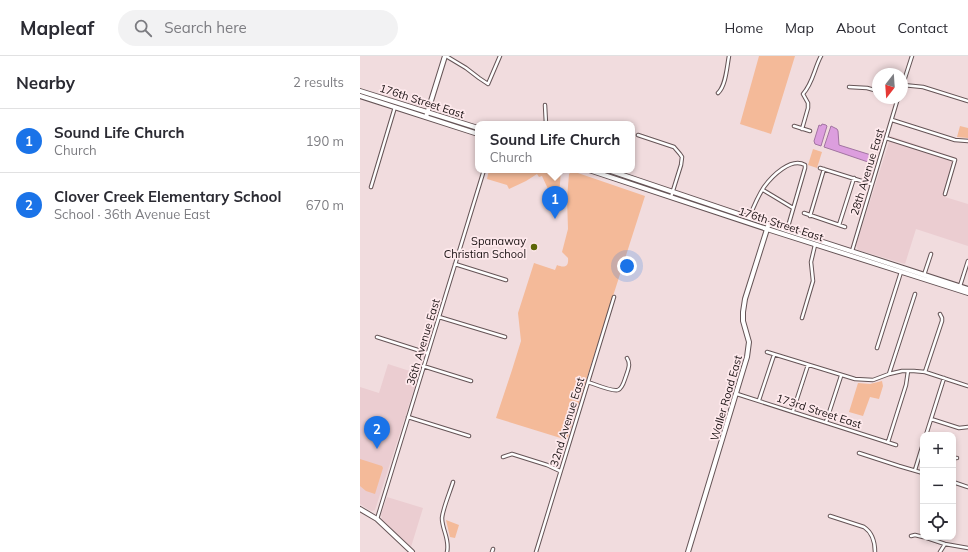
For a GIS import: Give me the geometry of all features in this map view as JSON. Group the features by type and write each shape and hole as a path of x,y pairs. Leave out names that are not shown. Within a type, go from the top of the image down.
{"main road":[{"path":"426,117 446,56"},
{"name":"176th Street East","path":"360,91 475,127"},
{"name":"176th Street East","path":"360,96 475,133"},
{"name":"176th Street East","path":"599,173 768,224 966,289"},
{"name":"176th Street East","path":"616,173 767,229 968,293"},
{"name":"Waller Road East","path":"688,552 746,364 749,348 743,321 744,303 768,224"},
{"path":"830,250 834,248 849,253 851,251"},
{"path":"940,284 943,283 963,290 966,289"},
{"path":"360,509 377,518 412,552"}],"street":[{"path":"446,56 488,84 500,56"},
{"path":"718,93 722,89 729,56"},
{"path":"802,129 808,108 808,103 803,94 812,80 821,56"},
{"path":"908,68 912,56"},
{"path":"908,86 923,87 968,101"},
{"path":"849,87 872,89"},
{"name":"28th Avenue East","path":"851,251 897,104"},
{"path":"545,105 546,121"},
{"path":"371,186 395,107"},
{"path":"892,120 955,140 968,141"},
{"path":"794,126 810,131"},
{"path":"638,134 674,147 682,157 681,165 671,194"},
{"path":"886,138 955,160 945,194"},
{"path":"749,218 763,190 771,180 786,167 794,163 799,163 805,165 805,168 786,230"},
{"path":"820,168 872,184"},
{"path":"810,216 824,169"},
{"name":"36th Avenue East","path":"377,518 483,173"},
{"path":"839,225 854,178"},
{"path":"763,190 793,208"},
{"path":"804,214 845,227"},
{"path":"802,318 813,281 812,262 815,245"},
{"path":"924,275 931,254"},
{"path":"960,287 968,261"},
{"path":"455,264 506,280"},
{"path":"877,348 900,272"},
{"path":"889,374 915,294"},
{"name":"32nd Avenue East","path":"536,552 614,297"},
{"path":"925,372 942,320 940,314"},
{"path":"439,317 505,337"},
{"path":"377,337 427,353"},
{"path":"767,352 855,380 873,380 889,374 908,371 925,372 968,386"},
{"path":"759,400 774,355"},
{"path":"588,382 613,390 620,389 629,366 629,361 627,358"},
{"path":"793,411 808,365"},
{"path":"424,366 472,381"},
{"path":"888,442 906,385 908,371"},
{"path":"826,422 841,376"},
{"path":"927,432 944,378"},
{"name":"173rd Street East","path":"737,394 896,445"},
{"path":"408,417 469,436"},
{"path":"931,419 959,428 968,427"},
{"path":"859,453 920,472"},
{"path":"503,457 512,454 547,465 560,471"},
{"path":"915,470 920,456"},
{"path":"447,552 448,542 442,518 453,482"},
{"path":"956,483 968,487"},
{"path":"830,516 864,527 869,531 874,540 875,552"},
{"path":"910,536 920,536"},
{"path":"932,540 968,548"},
{"path":"940,552 945,544"}],"shaded area":[{"path":"759,56 795,56 771,134 740,124"},
{"path":"822,124 827,126 821,146 815,144 814,141 819,125 821,126"},
{"path":"831,126 838,131 839,145 871,155 871,160 868,162 824,147"},
{"path":"960,126 968,128 968,138 957,137"},
{"path":"891,136 957,158 945,197 968,204 968,246 916,229 905,264 858,250 856,245"},
{"path":"813,149 822,152 817,168 808,165"},
{"path":"488,173 561,173 558,209 555,209 553,204 554,202 542,176 539,177 537,174 509,189 507,185 487,179"},
{"path":"578,173 645,196 567,440 496,418 521,341 518,313 534,263 555,270 557,265 566,266 568,263 568,258 562,252 568,229 567,198 569,174"},
{"path":"388,364 419,374 375,510 372,511 360,504 360,387 379,393"},
{"path":"882,381 883,386 879,399 870,397 863,416 849,412 858,383 870,384"},
{"path":"360,459 382,466 383,468 375,494 366,491 360,486"},
{"path":"387,497 423,508 411,547 382,520 381,515"},
{"path":"446,520 459,525 455,538 450,537"}],"place":[{"name":"Sound Life Church","path":"555,219"},
{"name":"Spanaway Christian School","path":"534,247"},
{"name":"Clover Creek Elementary School","path":"377,449"}]}
